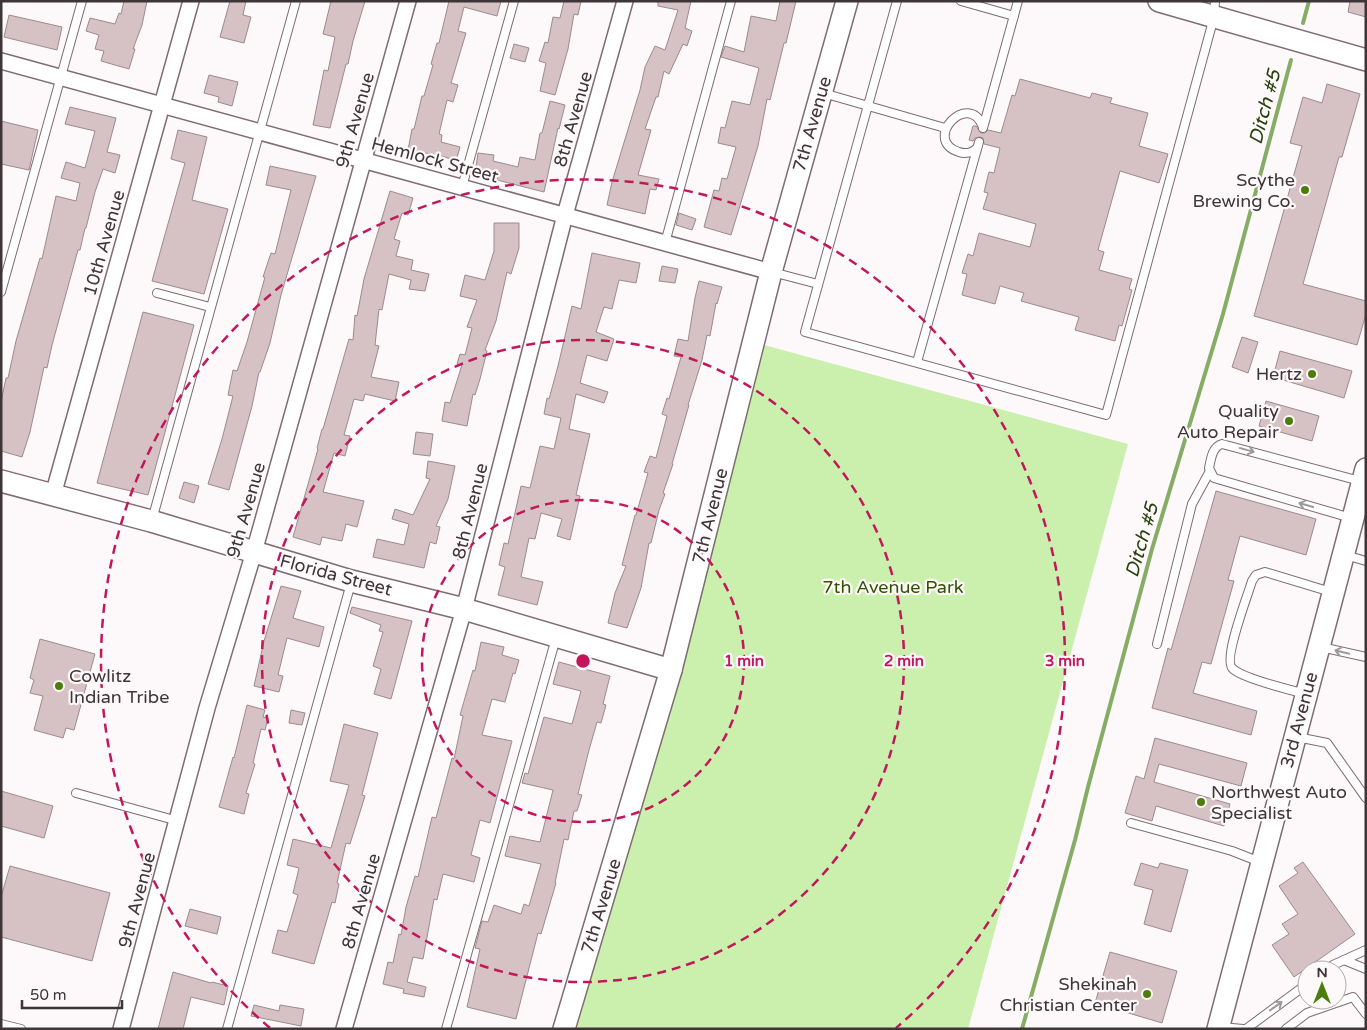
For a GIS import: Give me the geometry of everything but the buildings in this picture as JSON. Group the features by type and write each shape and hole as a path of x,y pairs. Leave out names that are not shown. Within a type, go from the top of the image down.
{"street":[{"name":"10th Avenue","path":"53,495 191,1"},
{"name":"9th Avenue","path":"121,1029 207,708 254,552 408,1"},
{"name":"8th Avenue","path":"344,1029 464,609 566,215 625,1"},
{"name":"7th Avenue","path":"564,1029 672,670 771,272 847,1"},
{"path":"1160,1 1215,9 1366,60"},
{"name":"Hemlock Street","path":"1,61 771,272"},
{"name":"Florida Street","path":"1,480 351,581 464,609 672,670"},
{"name":"3rd Avenue","path":"1218,1028 1343,554 1361,494"}],"lane":[{"path":"1,292 82,1"},
{"path":"151,522 296,1"},
{"path":"462,187 514,1"},
{"path":"665,242 731,1"},
{"path":"897,1 805,332 1106,414 1215,9"},
{"path":"961,1 1014,16"},
{"path":"918,362 978,145 967,153 952,149 947,143 945,128 955,116 970,114 977,118 983,128 1018,1"},
{"path":"821,93 945,128"},
{"path":"771,272 818,284"},
{"path":"157,293 210,307"},
{"path":"1222,444 1361,494 1214,478 1209,468 1217,445 1222,444"},
{"path":"1157,644 1192,504 1210,471"},
{"path":"1343,554 1366,561"},
{"path":"1306,695 1244,675 1232,669 1229,664 1231,648 1252,581 1260,573 1265,572 1333,593"},
{"path":"227,1029 351,581"},
{"path":"446,1029 557,636"},
{"path":"1319,646 1366,657"},
{"path":"1295,737 1327,743 1366,798"},
{"path":"76,793 178,821"},
{"path":"1131,823 1232,851 1262,863"},
{"path":"1344,960 1366,950"},
{"path":"1347,961 1366,969"},
{"path":"1218,1028 1244,1029 1297,991"},
{"path":"1286,1029 1307,1013 1353,997 1366,1014"},
{"path":"1,1024 21,1029"}],"green space":[{"name":"7th Avenue Park","path":"764,345 1128,444 968,1029 577,1029"}],"waterway":[{"path":"1303,23 1309,1"},
{"name":"Ditch #5","path":"1022,1029 1075,840 1152,549 1223,314 1291,60"}],"place":[{"name":"Scythe Brewing Co.","path":"1305,190"},
{"name":"Hertz","path":"1312,374"},
{"name":"Quality Auto Repair","path":"1289,421"},
{"name":"Cowlitz Indian Tribe","path":"59,686"},
{"name":"Northwest Auto Specialist","path":"1201,802"},
{"name":"Shekinah Christian Center","path":"1147,994"}]}
